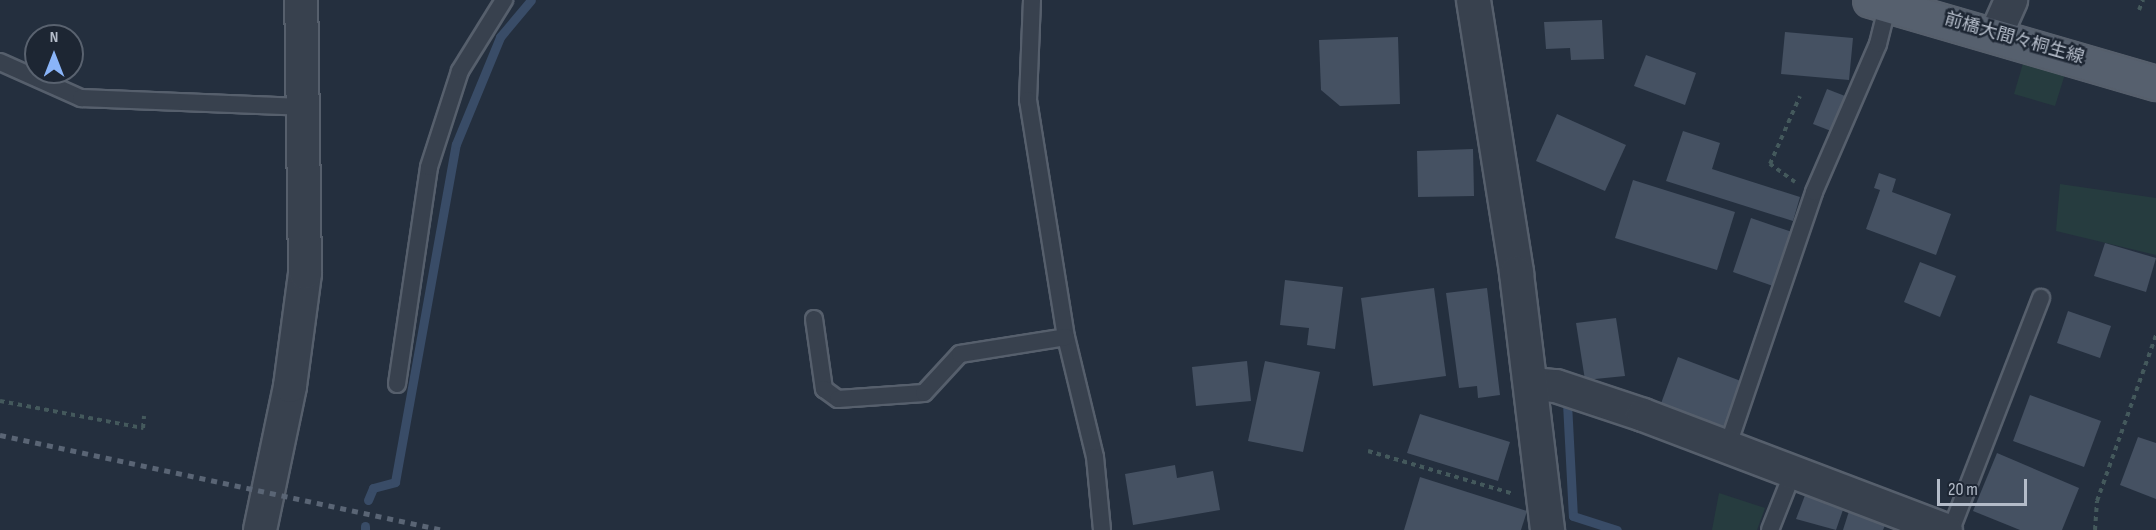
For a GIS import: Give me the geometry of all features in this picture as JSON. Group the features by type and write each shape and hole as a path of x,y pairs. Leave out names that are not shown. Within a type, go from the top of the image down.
{"main road":[{"name":"前橋大間々桐生線","path":"1879,2 1997,32 2156,83"}],"street":[{"path":"260,530 290,386 304,283 302,0"},
{"path":"1473,0 1531,384 1547,530"},
{"path":"1997,32 2011,0"},
{"path":"1531,384 1556,386 1793,472 1938,528"}],"lane":[{"path":"397,384 429,167 460,71 504,0"},
{"path":"1032,0 1028,100 1066,337 1095,457 1102,530"},
{"path":"1727,448 1814,192 1878,44 1879,2"},
{"path":"0,62 81,98 302,107"},
{"path":"1938,528 2041,298"},
{"path":"814,319 824,390 838,399 924,393 960,354 1066,337"},
{"path":"1770,530 1793,472"}],"path":[{"path":"2139,10 2143,0"},
{"path":"1800,96 1771,169 1814,192"},
{"path":"2095,530 2097,501 2156,335"},
{"path":"0,401 143,428 144,416"},
{"path":"1368,451 1512,493 1541,490"}],"green space":[{"path":"2024,60 2065,74 2055,106 2014,94"},
{"path":"2060,184 2156,198 2156,255 2056,231"},
{"path":"1719,493 1765,508 1757,530 1712,530"}],"building":[{"path":"1602,20 1604,59 1571,60 1570,48 1546,49 1544,22"},
{"path":"1785,32 1853,38 1849,80 1781,74"},
{"path":"1398,37 1400,104 1340,106 1321,90 1319,40"},
{"path":"1646,55 1696,73 1685,105 1634,86"},
{"path":"1827,89 1845,96 1831,131 1813,124"},
{"path":"1557,114 1626,145 1605,191 1536,161"},
{"path":"1683,131 1720,143 1712,169 1800,197 1793,221 1666,181"},
{"path":"1473,149 1474,196 1418,197 1417,151"},
{"path":"1879,173 1896,179 1892,192 1951,214 1936,255 1866,229 1880,190 1874,188"},
{"path":"1633,180 1735,212 1717,270 1615,238"},
{"path":"1751,218 1792,232 1773,286 1733,272"},
{"path":"2105,243 2156,258 2146,292 2094,276"},
{"path":"1920,262 1956,276 1940,317 1904,302"},
{"path":"1285,280 1343,287 1335,349 1307,345 1309,328 1280,325"},
{"path":"1434,288 1446,376 1373,386 1361,298"},
{"path":"1487,288 1500,395 1478,398 1477,386 1459,388 1446,293"},
{"path":"2068,311 2111,326 2100,358 2057,343"},
{"path":"1616,318 1625,376 1585,380 1576,323"},
{"path":"1678,357 1746,383 1727,435 1659,409"},
{"path":"1247,361 1251,401 1196,406 1192,367"},
{"path":"1265,361 1320,372 1303,452 1248,441"},
{"path":"2030,395 2101,421 2084,467 2013,441"},
{"path":"1420,414 1510,442 1498,481 1407,453"},
{"path":"2138,437 2156,443 2156,499 2120,485"},
{"path":"1997,453 2079,488 2062,530 2020,530 1973,511"},
{"path":"1175,465 1177,478 1213,471 1220,510 1133,525 1125,474"},
{"path":"1420,477 1527,511 1521,530 1404,530"},
{"path":"1807,490 1845,504 1836,530 1796,519"},
{"path":"1850,508 1887,521 1883,530 1843,530"}],"waterway":[{"path":"368,500 373,488 395,482 456,144 500,37 531,0"},
{"path":"1567,403 1573,516 1617,530"}],"railway":[{"path":"0,435 443,530"}]}
